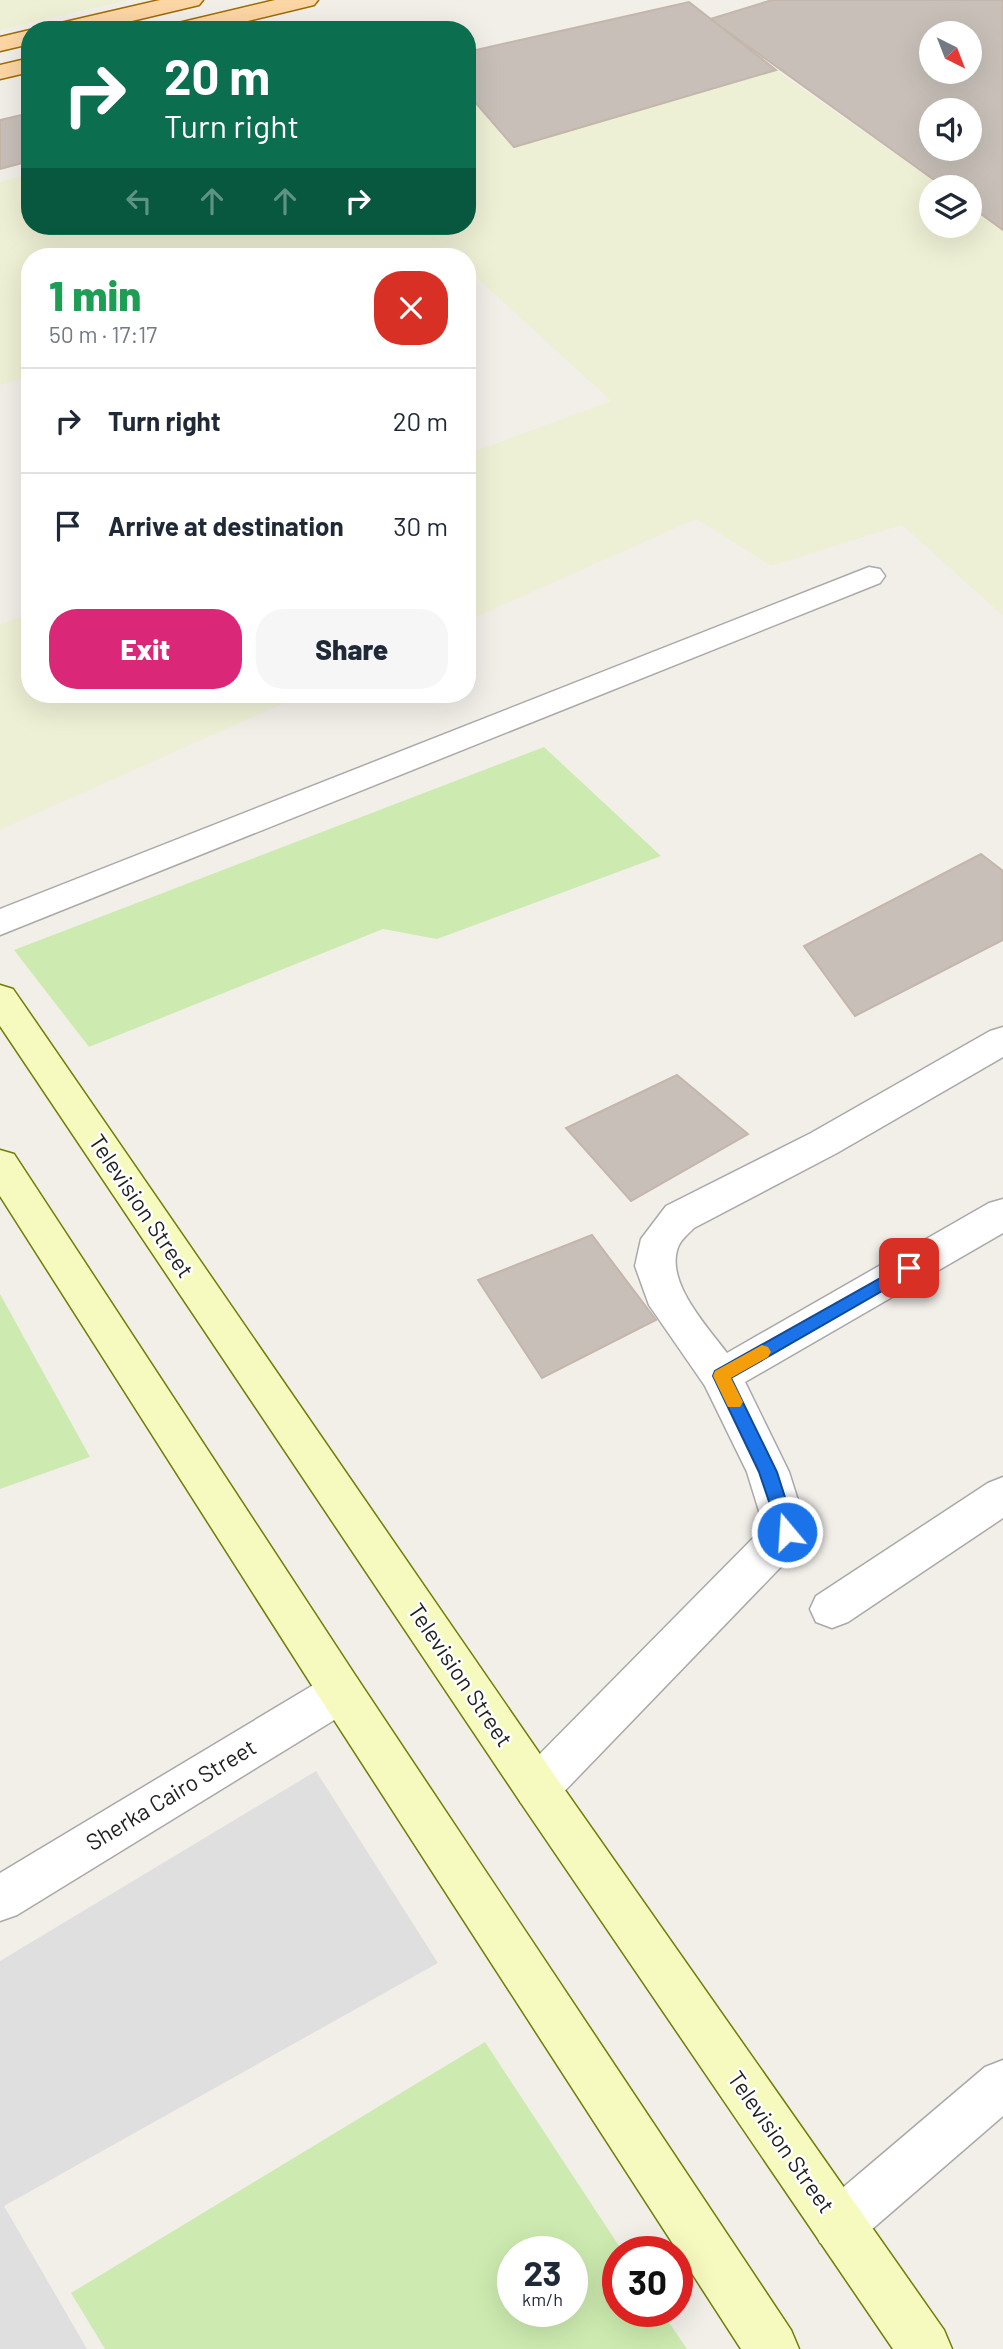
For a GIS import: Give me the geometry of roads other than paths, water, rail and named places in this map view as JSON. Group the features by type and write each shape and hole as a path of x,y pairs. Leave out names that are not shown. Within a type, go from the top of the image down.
{"main road":[{"path":"100,21 191,0"},
{"path":"217,21 306,0"},
{"path":"0,44 21,39"},
{"path":"0,72 21,67"},
{"name":"Television Street","path":"0,998 537,1788 925,2349"},
{"path":"0,1164 341,1692 772,2349"}],"street":[{"path":"0,923 869,576"},
{"path":"537,1788 787,1532 768,1472 721,1376 669,1305 655,1266 661,1239 680,1217 824,1143 1003,1040"},
{"path":"721,1376 1003,1214"},
{"path":"832,1609 1003,1494"},
{"name":"Sherka Cairo Street","path":"0,1899 341,1692"},
{"path":"838,2225 1003,2084"}]}
